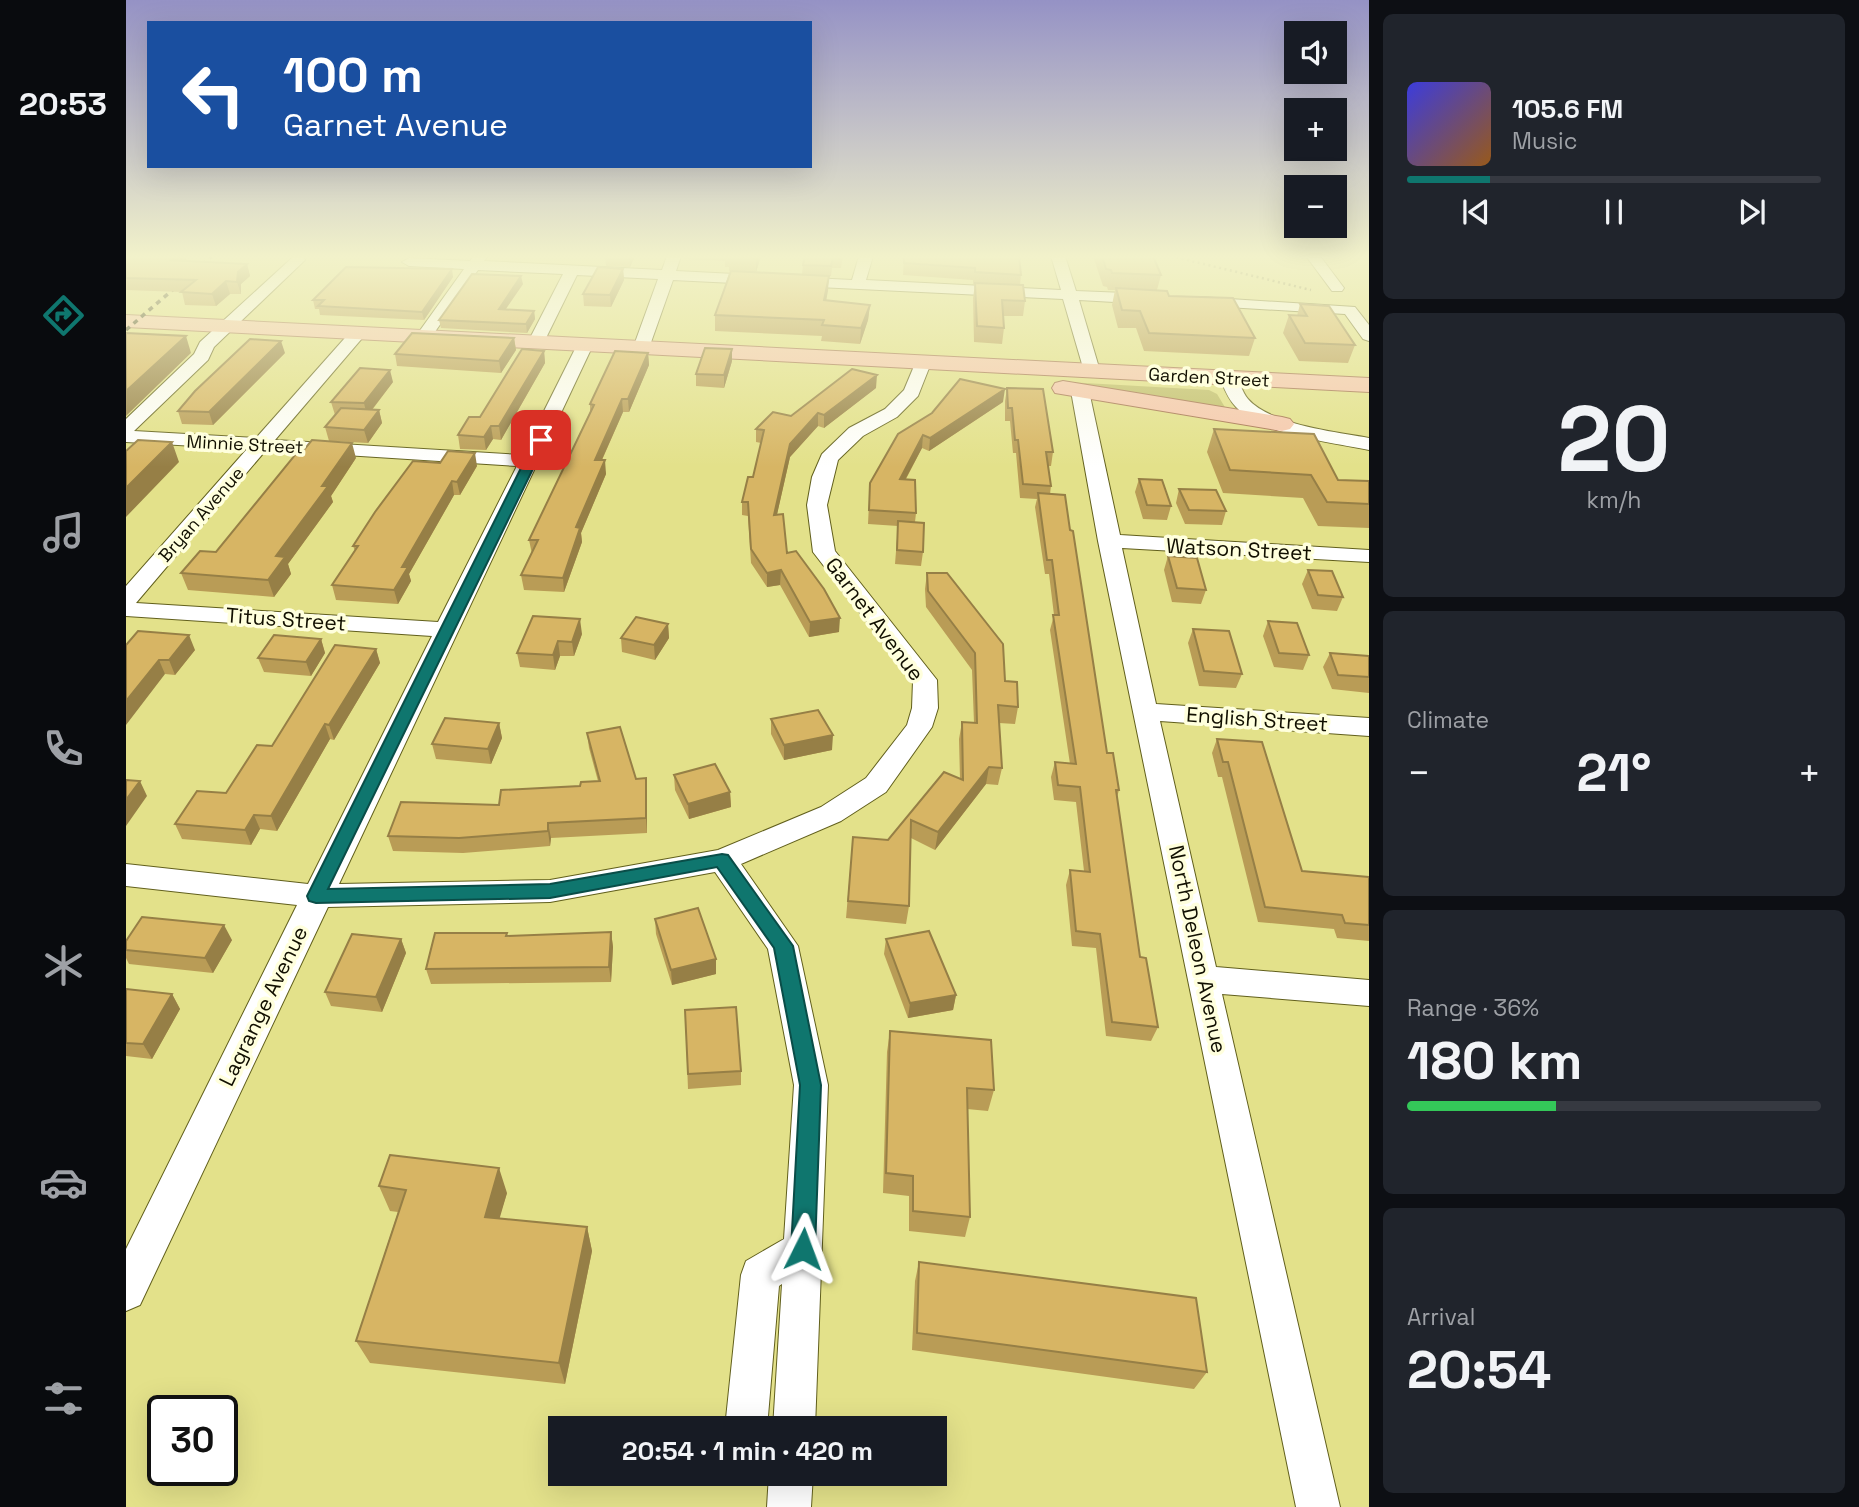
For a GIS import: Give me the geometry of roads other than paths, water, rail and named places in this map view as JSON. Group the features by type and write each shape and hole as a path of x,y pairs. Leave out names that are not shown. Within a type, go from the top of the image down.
{"main road":[{"path":"234,326 923,363 1086,381 1282,424"},
{"name":"Garden Street","path":"1086,381 1229,378 1369,385"}],"street":[{"path":"149,342 167,326"},
{"path":"126,429 202,356 206,345 228,326"},
{"path":"424,336 431,326"},
{"path":"536,342 544,326"},
{"path":"642,348 649,326"},
{"name":"North Deleon Avenue","path":"1075,326 1086,381 1109,541 1318,1507"},
{"name":"Bryan Avenue","path":"126,600 358,333"},
{"path":"183,344 206,345"},
{"name":"Lagrange Avenue","path":"126,1291 585,345"},
{"name":"Garnet Avenue","path":"316,896 550,891 722,860 831,814 876,785 919,727 925,708 925,680 824,552 817,505 829,458 856,432 891,413 912,392 923,363"},
{"path":"1229,378 1241,404 1282,424 1369,444"},
{"name":"Minnie Street","path":"126,436 531,461"},
{"name":"Watson Street","path":"1109,541 1369,556"},
{"name":"Titus Street","path":"126,608 446,630"},
{"name":"English Street","path":"1145,712 1369,727"},
{"path":"722,860 783,946 811,1085 795,1416"},
{"path":"126,874 316,896"},
{"path":"1204,979 1369,993"},
{"path":"747,1416 760,1275 803,1249"},
{"path":"789,1507 790,1486"}],"railway":[{"path":"126,330 130,326"}]}
